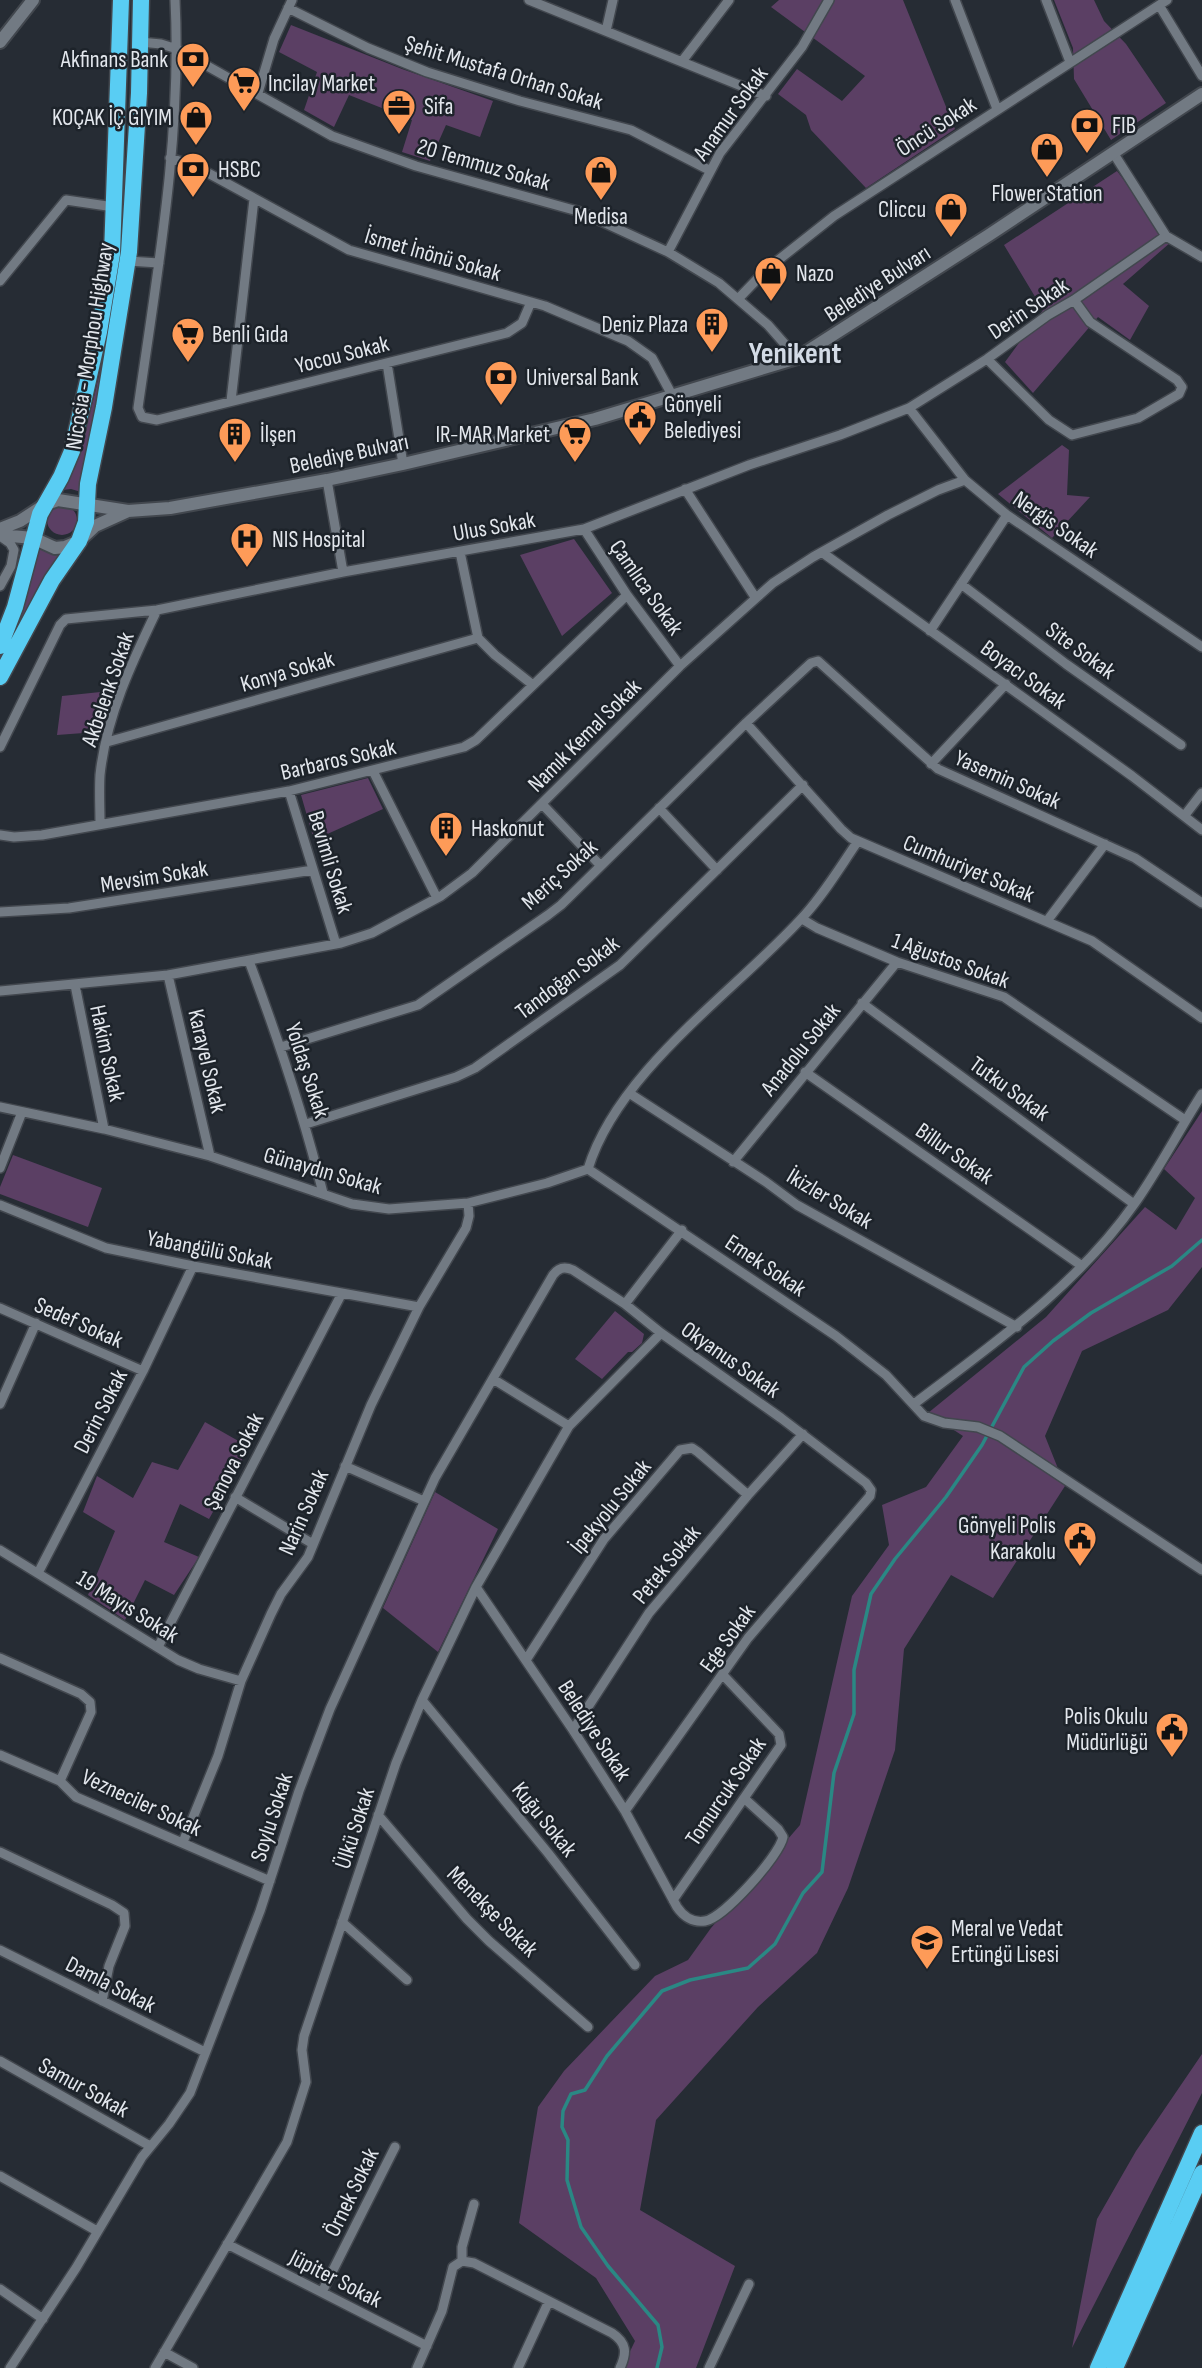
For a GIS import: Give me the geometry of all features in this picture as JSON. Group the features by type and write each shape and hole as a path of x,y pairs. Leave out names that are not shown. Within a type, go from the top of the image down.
{"highway":[{"name":"Nicosia - Morphou Highway","path":"0,646 15,607 40,514 72,450 99,332 112,254 121,0"},
{"name":"Nicosia - Morphou Highway","path":"0,677 52,580 79,541 86,522 88,484 104,407 128,261 141,0"},
{"path":"1098,2368 1202,2133"},
{"path":"1115,2368 1202,2173"}],"main road":[{"path":"0,42 33,0"},
{"path":"114,0 121,40"},
{"name":"Belediye Bulvarı","path":"46,504 58,500 128,511 209,502 327,480 594,419 797,358 1114,154 1202,94"},
{"path":"0,528 20,521 46,504"},
{"name":"Belediye Bulvarı","path":"79,541 94,526 128,511"},
{"path":"0,536 33,538 55,548 79,541"}],"street":[{"path":"128,261 159,263 170,158 177,49 175,0"},
{"path":"529,0 683,60 766,96"},
{"path":"606,31 613,0"},
{"path":"683,60 729,0"},
{"name":"Anamur Sokak","path":"668,252 709,170 802,47 829,0"},
{"path":"955,0 997,109"},
{"path":"1046,0 1070,62"},
{"path":"1163,3 1202,75"},
{"name":"Öncü Sokak","path":"738,299 754,280 834,216 1163,3"},
{"path":"258,93 274,39 290,4"},
{"name":"Şehit Mustafa Orhan Sokak","path":"290,4 368,48 427,72 520,101 631,130 709,170"},
{"name":"20 Temmuz Sokak","path":"140,43 161,44 177,49 332,136 354,145 453,177 563,206 668,252 708,275 738,299 775,331 797,358"},
{"path":"1114,154 1166,236 1202,257"},
{"name":"İsmet İnönü Sokak","path":"170,158 197,167 349,250 531,302 636,345 655,363 672,395"},
{"path":"231,401 254,198"},
{"path":"0,281 66,200 114,207"},
{"name":"Derin Sokak","path":"909,408 987,359 1166,236"},
{"name":"Yocou Sokak","path":"159,263 138,408 146,419 157,420 510,332 522,323 531,302"},
{"path":"987,359 1049,419 1072,435 1138,418 1179,394 1182,387 1178,381 1090,322 1074,300"},
{"path":"387,362 403,464"},
{"name":"Nergis Sokak","path":"909,408 965,480 1007,515 1202,647"},
{"name":"Ulus Sokak","path":"0,747 60,625 68,618 157,610 343,572 584,529 685,489 909,408"},
{"path":"327,480 343,572"},
{"name":"Namık Kemal Sokak","path":"0,991 168,975 336,944 372,933 437,898 472,873 680,666 755,597 785,574 912,503 965,480"},
{"path":"685,489 755,597"},
{"path":"930,631 1007,515"},
{"name":"Çamlıca Sokak","path":"584,529 627,595 680,666"},
{"path":"0,536 10,543 14,550 11,566 0,586"},
{"path":"460,552 478,638 533,685"},
{"name":"Boyacı Sokak","path":"822,553 1006,684 1202,830"},
{"name":"Site Sokak","path":"961,584 1066,664 1181,745"},
{"name":"Barbaros Sokak","path":"0,835 42,835 289,791 470,745 627,595"},
{"name":"Akbelenk Sokak","path":"100,824 100,776 107,742 126,679 157,610"},
{"name":"Konya Sokak","path":"107,742 478,638"},
{"name":"Meriç Sokak","path":"281,1047 403,1011 425,1001 555,909 746,723 811,663 818,661"},
{"name":"Yasemin Sokak","path":"818,661 932,764 956,779 1105,844 1152,869 1202,903"},
{"path":"932,764 1006,684"},
{"name":"Cumhuriyet Sokak","path":"746,723 841,829 858,841 1103,947 1202,1018"},
{"path":"373,771 437,898"},
{"name":"Tandoğan Sokak","path":"306,1124 456,1077 475,1068 609,975 803,785"},
{"name":"Bevimli Sokak","path":"289,791 336,944"},
{"path":"1185,815 1202,793"},
{"path":"542,804 600,866"},
{"path":"659,808 717,870"},
{"path":"588,1169 599,1142 629,1093 651,1066 802,919 858,841"},
{"path":"1047,921 1105,844"},
{"name":"Mevsim Sokak","path":"0,912 69,908 313,870"},
{"name":"1 Ağustos Sokak","path":"802,919 897,962 1004,997 1185,1120"},
{"name":"Yoldaş Sokak","path":"249,961 306,1124 323,1193"},
{"name":"Anadolu Sokak","path":"733,1162 897,962"},
{"name":"Karayel Sokak","path":"168,975 210,1156"},
{"name":"Hakim Sokak","path":"75,985 104,1129"},
{"name":"Tutku Sokak","path":"862,1003 1135,1204"},
{"name":"Billur Sokak","path":"805,1072 1082,1266"},
{"name":"İkizler Sokak","path":"629,1093 797,1205 1017,1326"},
{"path":"914,1404 1017,1326 1082,1266 1135,1204 1202,1094"},
{"name":"Günaydın Sokak","path":"0,1107 104,1129 210,1156 375,1209 468,1203 547,1183 588,1169"},
{"path":"0,1168 22,1112"},
{"name":"Emek Sokak","path":"588,1169 836,1336 886,1375 924,1416 961,1426 978,1426 1000,1436 1202,1570"},
{"name":"Narin Sokak","path":"183,1842 218,1756 242,1681 275,1606 301,1568 313,1544 363,1423 419,1307 466,1228 468,1203"},
{"name":"Yabangülü Sokak","path":"0,1205 106,1248 419,1307"},
{"path":"625,1304 682,1230"},
{"name":"Derin Sokak","path":"38,1573 143,1371 193,1266"},
{"name":"Okyanus Sokak","path":"557,1270 570,1269 625,1304 803,1434 868,1485 870,1496"},
{"name":"Soylu Sokak","path":"10,2368 76,2268 150,2146 186,2100 270,1881 299,1791 330,1709 424,1501 557,1270"},
{"name":"Şenova Sokak","path":"158,1647 342,1293"},
{"name":"Sedef Sokak","path":"0,1308 143,1371"},
{"path":"0,1404 36,1323"},
{"name":"Ülkü Sokak","path":"155,2368 282,2152 301,2102 306,2075 303,2036 396,1763 422,1700 476,1587 569,1426 662,1333"},
{"path":"493,1379 569,1426"},
{"name":"Petek Sokak","path":"573,1730 649,1613 803,1434"},
{"name":"İpekyolu Sokak","path":"526,1660 604,1539 680,1450 692,1448 748,1495"},
{"path":"345,1466 424,1501"},
{"name":"Ege Sokak","path":"625,1811 748,1638 870,1496"},
{"path":"235,1497 313,1544"},
{"name":"19 Mayıs Sokak","path":"0,1550 187,1664 242,1681"},
{"name":"Belediye Sokak","path":"476,1587 625,1811 673,1900"},
{"path":"0,1658 89,1699 91,1706 60,1781"},
{"name":"Tomurcuk Sokak","path":"673,1900 745,1799 782,1740 723,1675"},
{"name":"Kuğu Sokak","path":"422,1700 548,1853 635,1965"},
{"name":"Vezneciler Sokak","path":"0,1755 60,1781 76,1797 270,1881"},
{"path":"673,1900 681,1913 690,1919 710,1920 733,1901 779,1849 783,1839 780,1831 745,1799"},
{"name":"Menekşe Sokak","path":"379,1815 467,1919 588,2027"},
{"path":"0,1852 124,1913 125,1926 109,1966 102,2001"},
{"path":"342,1922 407,1980"},
{"name":"Damla Sokak","path":"0,1950 205,2052"},
{"name":"Samur Sokak","path":"0,2061 150,2146"},
{"name":"Örnek Sokak","path":"322,2292 395,2147"},
{"path":"0,2176 97,2231"},
{"path":"462,2261 462,2247 474,2204"},
{"name":"Jüpiter Sokak","path":"227,2244 427,2346"},
{"path":"417,2368 445,2303 453,2267 462,2261 474,2263 612,2333 625,2346 620,2368"},
{"path":"709,2368 749,2284"},
{"path":"0,2288 43,2319"},
{"path":"518,2368 549,2301"},
{"path":"164,2352 193,2368"}],"shaded area":[{"path":"779,0 903,0 955,129 866,188 811,130 806,115 778,94 797,69 842,101 865,76 771,7"},
{"path":"1054,0 1094,0 1104,21 1126,44 1166,103 1111,140 1074,79 1073,48"},
{"path":"291,25 493,101 480,137 446,125 430,161 402,152 412,120 349,95 334,127 304,110 317,72 279,52"},
{"path":"1117,171 1171,242 1123,284 1149,306 1130,340 1098,317 1033,393 1005,362 1043,310 1004,245"},
{"path":"121,279 81,492 63,490 90,413 117,280"},
{"path":"1062,445 1069,450 1067,495 1090,497 1052,538 998,494"},
{"path":"62,505 73,509 77,520 73,531 62,535 51,531 47,520 51,509"},
{"path":"574,539 612,593 562,636 520,555"},
{"path":"39,545 62,551 0,665 0,653"},
{"path":"110,691 97,732 57,735 62,696"},
{"path":"368,778 383,809 314,840 301,795"},
{"path":"1202,1111 1202,1267 1168,1310 1082,1351 1045,1436 1065,1486 993,1598 951,1575 904,1649 895,1750 848,1888 817,1953 758,2007 656,2120 640,2210 735,2266 696,2368 622,2368 635,2341 596,2278 519,2223 538,2107 564,2071 655,1976 688,1960 711,1928 800,1825 852,1596 889,1545 882,1505 926,1487 963,1436 928,1413 1046,1317 1145,1207 1176,1230 1195,1198 1164,1169"},
{"path":"13,1155 102,1188 88,1227 0,1194 0,1187"},
{"path":"615,1311 644,1334 642,1343 632,1352 628,1352 602,1379 575,1359"},
{"path":"205,1422 249,1447 209,1519 180,1504 164,1542 199,1557 174,1595 145,1580 125,1620 88,1595 115,1531 83,1512 97,1476 133,1498 152,1462 178,1470"},
{"path":"435,1492 498,1529 438,1652 383,1608"},
{"path":"1202,2054 1202,2093 1072,2348 1097,2219 1136,2151"}],"waterway":[{"path":"657,2368 662,2347 658,2325 608,2266 581,2227 567,2180 568,2140 562,2127 563,2111 571,2094 585,2090 607,2056 662,1991 690,1980 748,1968 775,1944 803,1893 822,1872 834,1773 854,1714 854,1670 871,1594 895,1559 946,1497 982,1445 1024,1367 1091,1313 1172,1266 1202,1240"}],"place":[{"name":"Akfinans Bank","path":"193,89"},
{"name":"Incilay Market","path":"244,113"},
{"name":"Sifa","path":"399,136"},
{"name":"KOÇAK İÇ GIYIM","path":"196,147"},
{"name":"FIB","path":"1087,155"},
{"name":"Flower Station","path":"1047,179"},
{"name":"HSBC","path":"193,199"},
{"name":"Medisa","path":"601,202"},
{"name":"Cliccu","path":"951,239"},
{"name":"Nazo","path":"771,303"},
{"name":"Deniz Plaza","path":"712,354"},
{"name":"Benli Gıda","path":"188,364"},
{"name":"Universal Bank","path":"501,407"},
{"name":"Gönyeli Belediyesi","path":"640,447"},
{"name":"İlşen","path":"235,464"},
{"name":"IR-MAR Market","path":"575,464"},
{"name":"NIS Hospital","path":"247,569"},
{"name":"Haskonut","path":"446,858"},
{"name":"Gönyeli Polis Karakolu","path":"1080,1568"},
{"name":"Polis Okulu Müdürlüğü","path":"1172,1759"},
{"name":"Meral ve Vedat Ertüngü Lisesi","path":"927,1971"}],"district":[{"name":"Yenikent","path":"795,353"}]}
